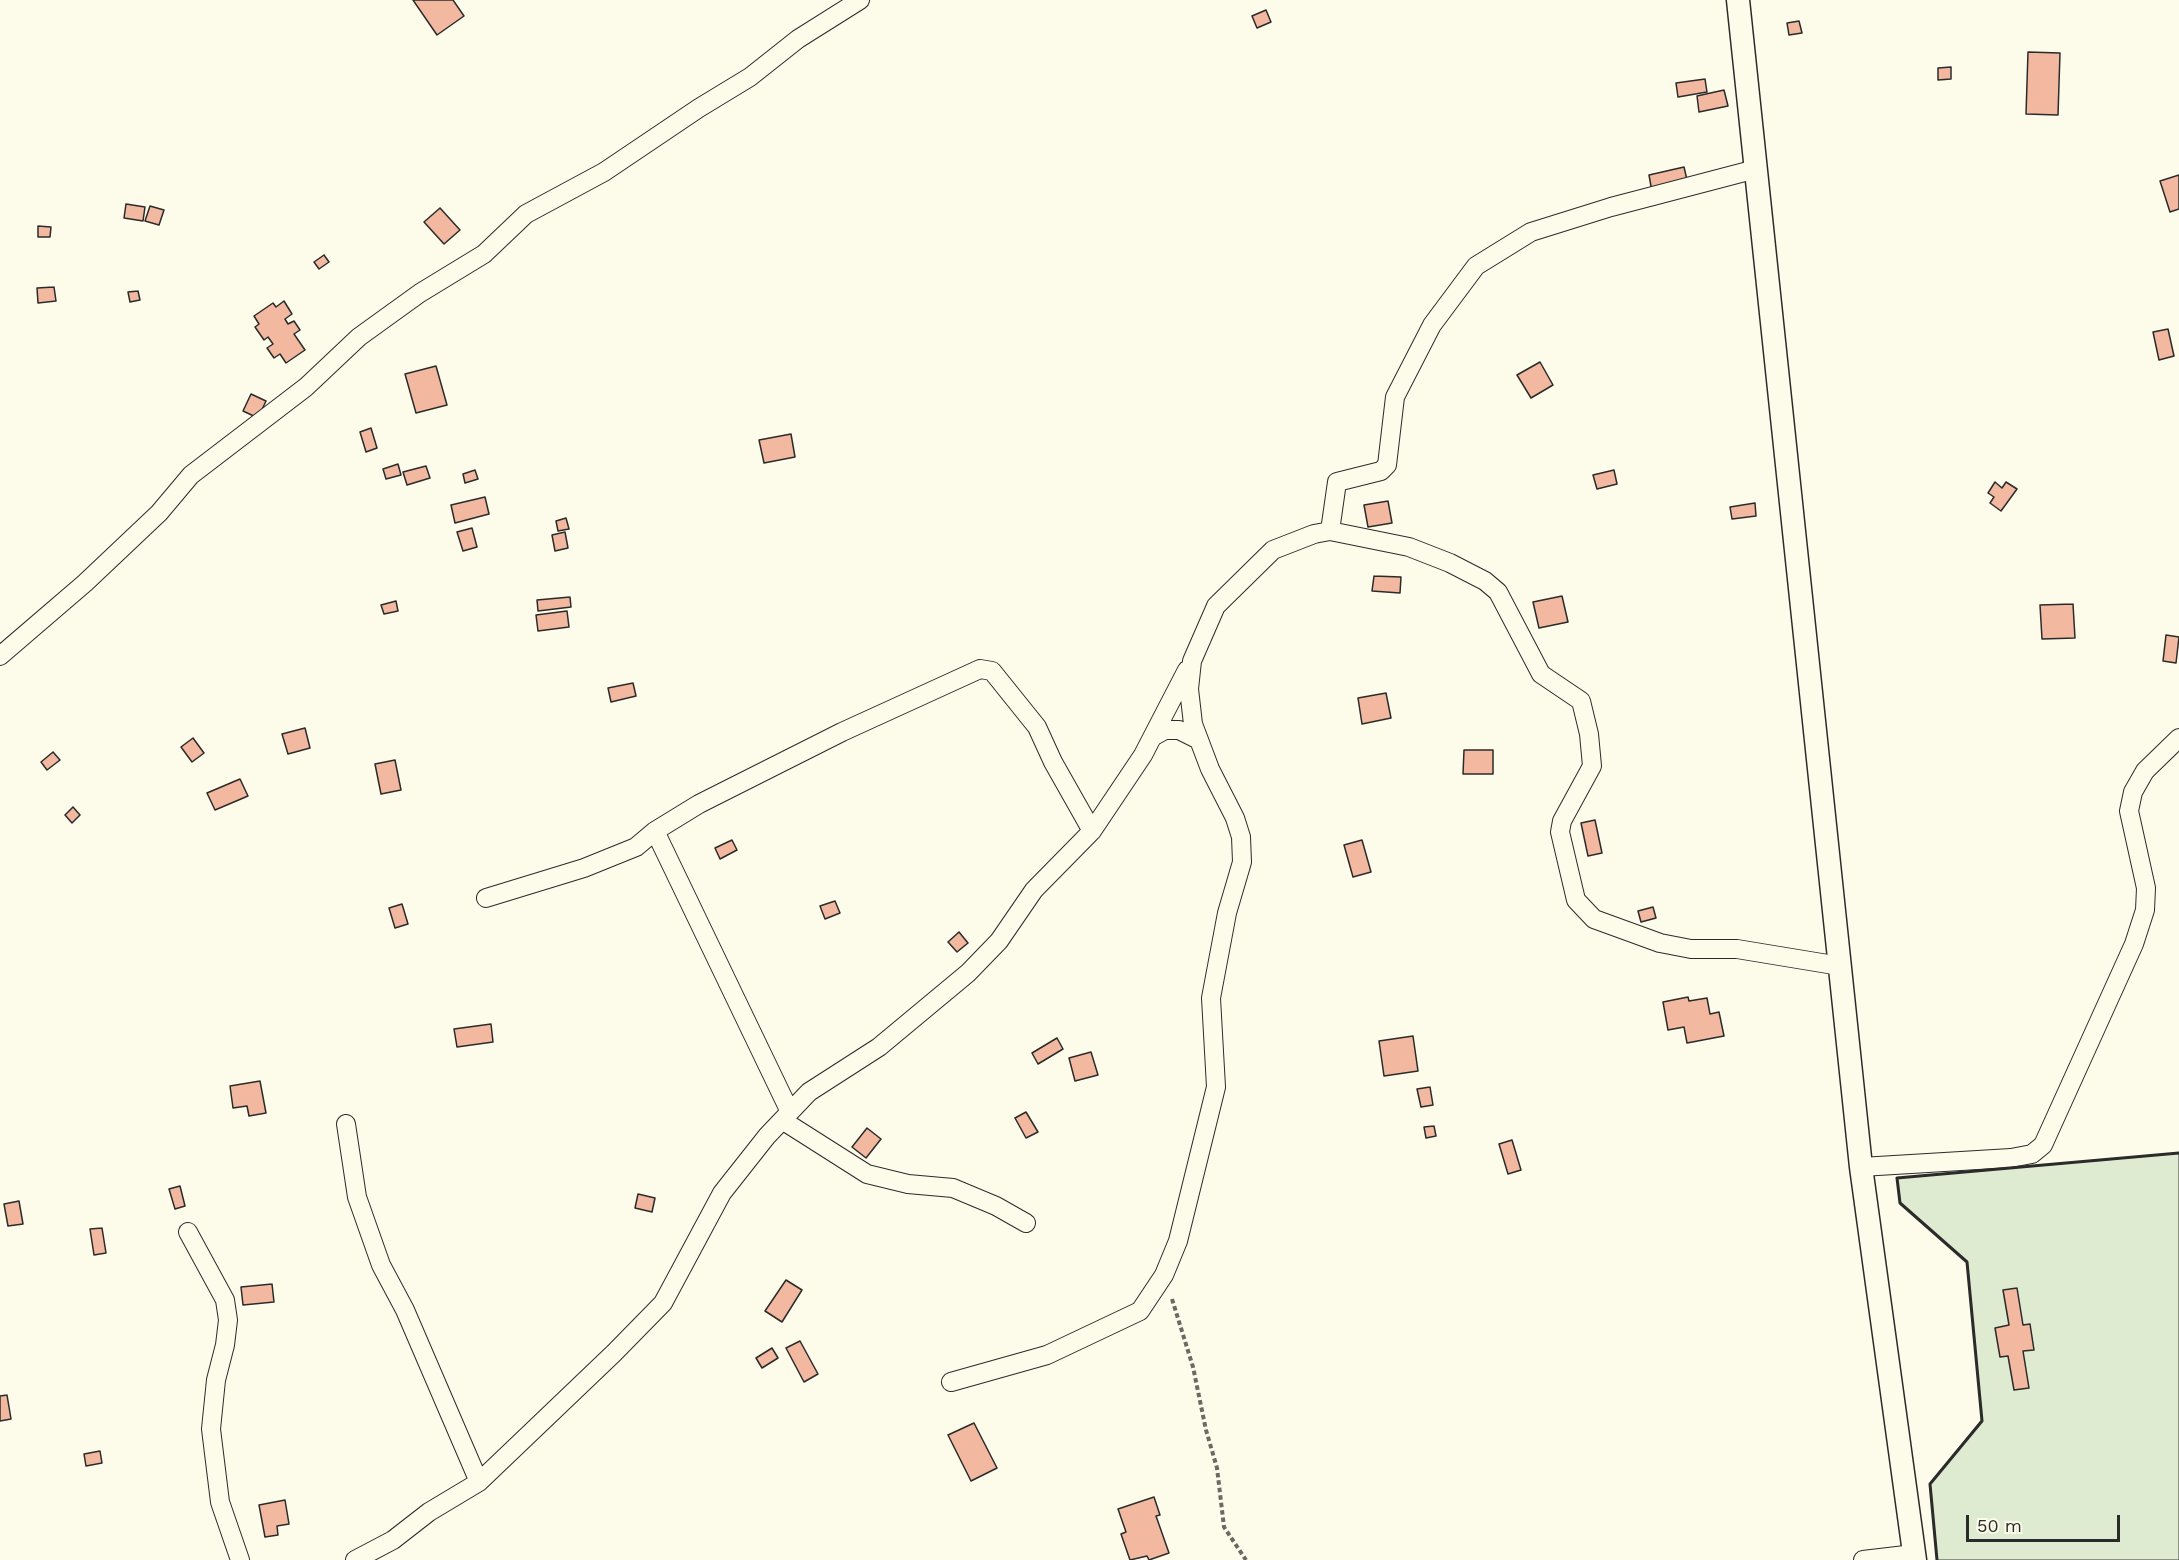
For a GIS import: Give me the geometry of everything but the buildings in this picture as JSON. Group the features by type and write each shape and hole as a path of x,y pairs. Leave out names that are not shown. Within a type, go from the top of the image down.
{"street":[{"path":"0,656 94,576 159,513 191,475 306,387 359,338 420,293 484,254 526,214 604,172 750,77 798,39 860,0"},
{"path":"1738,0 1861,1167 1914,1557 1863,1560"},
{"path":"1330,531 1337,482 1381,471 1387,465 1395,397 1432,325 1476,266 1531,232 1611,207 1756,169"},
{"path":"355,1560 393,1540 429,1512 478,1482 607,1361 663,1303 722,1193 786,1116 809,1092 879,1047 968,973 999,941 1034,890 1092,831 1154,736 1192,661 1216,606 1273,550 1314,534 1330,531 1409,547 1450,563 1485,581 1498,592 1541,674 1581,701 1589,734 1592,766 1562,821 1560,832 1576,900 1594,919 1660,943 1710,951 1737,949 1840,966"},
{"path":"951,1382 1047,1355 1140,1311 1164,1275 1178,1241 1216,1087 1211,998 1227,913 1242,862 1241,837 1235,818 1193,724 1189,689 1192,661"},
{"path":"486,898 584,867 636,847 655,831 699,804 843,732 980,669 992,671 1037,727 1053,762 1092,831"},
{"path":"1154,736 1166,730 1179,730 1199,740"},
{"path":"1861,1167 2011,1158 2032,1154 2043,1145 2134,944 2145,910 2146,888 2129,812 2133,792 2145,771 2179,738"},
{"path":"655,831 786,1116 867,1174 908,1185 953,1188 996,1206 1026,1223"},
{"path":"346,1124 357,1197 381,1264 405,1310 478,1482"},
{"path":"188,1232 225,1300 225,1345 216,1380 211,1429 220,1502 240,1560"}],"path":[{"path":"1164,1275 1193,1367 1206,1430 1217,1468 1224,1527 1246,1560"}],"green space":[{"path":"2179,1153 2179,1560 1937,1560 1930,1484 1982,1420 1967,1262 1900,1203 1897,1178"}],"wall":[{"path":"1937,1560 1930,1484 1982,1421 1967,1262 1900,1203 1897,1178 2179,1153"}]}
